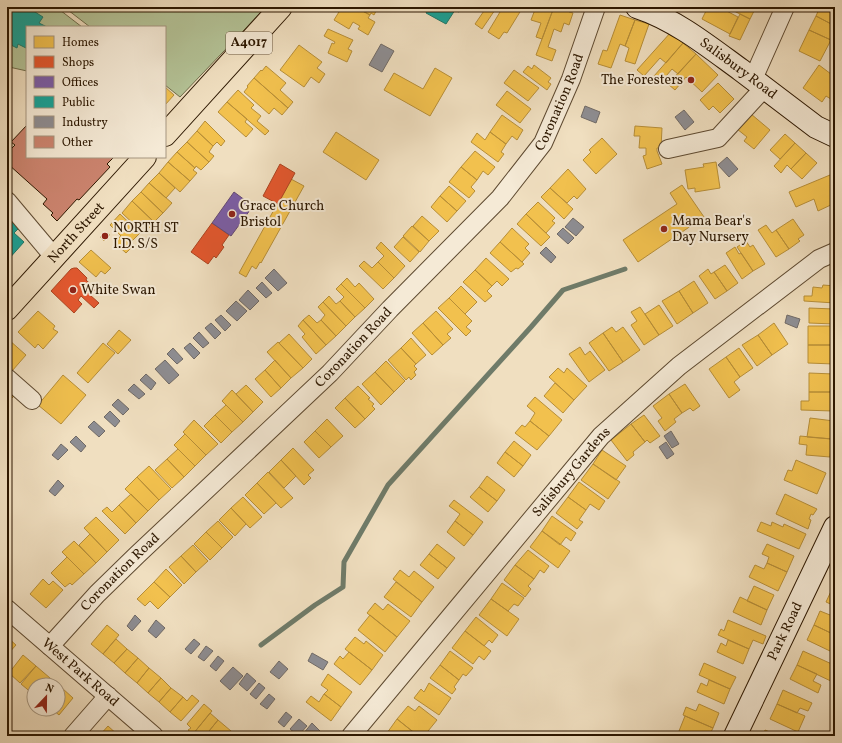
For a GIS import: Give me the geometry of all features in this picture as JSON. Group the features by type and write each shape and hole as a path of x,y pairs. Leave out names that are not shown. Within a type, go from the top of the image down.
{"main road":[{"name":"A4017","path":"166,134 281,7"},
{"name":"North Street","path":"7,309 145,158"}],"street":[{"name":"Coronation Road","path":"50,646 97,594 137,555 330,373 390,309 500,198 543,143 572,79 596,7"},
{"name":"Salisbury Road","path":"637,7 652,12 704,43 816,127 835,136"},
{"path":"668,149 718,138 758,84 785,7"},
{"path":"7,201 55,258"},
{"name":"Salisbury Gardens","path":"351,736 601,436 679,366 820,259 835,252"},
{"path":"17,381 32,400"},
{"name":"Park Road","path":"735,736 835,527"},
{"name":"West Park Road","path":"7,609 154,736"},
{"path":"73,736 108,696"}],"green space":[{"path":"7,7 56,7 81,26 26,26 26,71 9,67 7,68"},
{"path":"64,7 266,7 180,97 166,86 166,26 89,26"}],"building: Homes":[{"path":"342,7 355,7 370,15 368,18 375,22 368,35 358,29 360,26 353,22 349,29 334,20"},
{"path":"355,7 378,7 374,15 371,13 370,15"},
{"path":"486,7 497,7 482,29 475,24"},
{"path":"503,7 523,7 507,33 504,32 499,39 488,32"},
{"path":"536,7 554,7 542,39 536,37 541,23 531,20"},
{"path":"554,7 570,7 569,12 573,13 569,25 564,23 561,32 554,29 548,47 556,50 552,61 536,55"},
{"path":"708,7 719,7 738,17 730,34 702,19"},
{"path":"734,7 756,7 750,19 732,10"},
{"path":"820,7 825,7 835,12 835,26 816,16"},
{"path":"740,14 750,19 740,40 729,36"},
{"path":"620,15 635,20 625,46 620,44 611,68 598,64 603,50 607,51"},
{"path":"816,16 835,26 835,31 831,40 809,30"},
{"path":"635,20 649,24 635,64 625,61 629,48 625,46"},
{"path":"328,29 353,40 348,49 352,51 347,62 328,53 332,43 334,44 335,42 324,36"},
{"path":"809,30 831,40 820,61 799,51"},
{"path":"671,32 683,43 666,63 660,58 644,76 637,70"},
{"path":"683,43 696,54 678,74 672,69 661,82 654,76"},
{"path":"299,45 322,62 317,68 325,74 319,83 311,77 304,87 280,70"},
{"path":"696,54 718,75 702,92 686,77 675,90 668,84"},
{"path":"534,65 551,78 548,82 551,84 547,90 523,72 528,66 532,69"},
{"path":"819,65 835,77 834,101 826,96 822,102 803,88"},
{"path":"266,66 286,83 280,90 293,102 288,108 254,78"},
{"path":"435,68 452,78 430,116 384,90 394,73 423,89"},
{"path":"514,70 539,88 528,101 504,83"},
{"path":"254,78 288,108 282,115 274,108 269,114 244,92"},
{"path":"718,83 734,99 720,113 713,106 709,110 700,100"},
{"path":"166,88 174,95 166,104"},
{"path":"238,90 254,105 251,108 261,116 257,121 269,131 265,135 227,102"},
{"path":"507,91 531,109 520,123 496,105"},
{"path":"227,102 247,119 245,122 253,129 246,137 218,112"},
{"path":"751,114 770,130 754,149 744,141 747,137 737,129"},
{"path":"502,115 523,130 517,140 512,136 506,144 490,132"},
{"path":"205,121 225,141 221,146 217,142 213,146 197,131"},
{"path":"635,126 662,128 661,148 657,148 657,151 662,164 647,169 643,156 646,155 646,148 639,148 640,136 634,136"},
{"path":"197,131 213,146 209,152 214,156 209,162 187,142"},
{"path":"336,132 379,160 366,180 323,152"},
{"path":"490,132 506,144 501,152 504,154 498,162 471,142 477,133 485,140"},
{"path":"785,134 795,143 780,159 770,150"},
{"path":"602,138 617,154 596,174 583,160 591,152 589,150"},
{"path":"187,142 209,162 201,170 196,166 195,168 177,152"},
{"path":"795,143 806,153 791,169 787,165 781,173 774,166"},
{"path":"475,151 495,167 488,175 483,171 477,180 461,167"},
{"path":"177,152 195,168 193,170 197,173 190,181 168,162"},
{"path":"806,153 817,163 802,179 791,169"},
{"path":"168,162 190,181 180,192 159,173"},
{"path":"716,162 720,188 695,192 695,188 688,189 685,170 704,167 703,164"},
{"path":"461,167 477,180 471,187 475,191 469,198 449,182"},
{"path":"568,169 586,189 577,199 574,196 567,203 550,188"},
{"path":"159,173 175,188 166,198 149,183"},
{"path":"830,175 835,186 835,203 818,211 814,199 796,207 789,192"},
{"path":"291,179 304,186 261,263 260,262 256,269 252,266 246,277 239,273"},
{"path":"149,183 172,203 163,213 141,192"},
{"name":"Mama Bear's Day Nursery","path":"682,185 704,217 638,262 623,240 677,204 670,193"},
{"path":"449,186 466,201 457,211 440,196"},
{"path":"550,188 573,209 564,219 541,197"},
{"path":"141,192 163,213 154,222 132,201"},
{"path":"440,196 457,211 447,222 431,207"},
{"path":"132,201 154,222 149,228 144,223 139,229 122,213"},
{"path":"538,202 555,218 552,221 555,223 546,233 526,214"},
{"path":"120,214 140,233 129,244 133,246 126,253 114,242 121,236 110,225"},
{"path":"526,214 550,237 541,246 517,224"},
{"path":"422,216 439,231 429,241 413,226"},
{"path":"793,219 804,235 798,239 800,241 789,249 776,230"},
{"path":"766,225 772,233 776,230 789,249 776,257 758,230"},
{"path":"412,226 429,241 420,252 403,236"},
{"path":"512,228 529,244 525,248 530,253 522,262 500,242"},
{"name":"NORTH ST I.D. S/S","path":"106,232 110,235 104,241 100,237"},
{"path":"403,237 419,252 410,262 394,247"},
{"path":"746,241 750,247 753,245 765,264 753,271 737,247"},
{"path":"381,242 405,266 394,278 378,262 384,256 376,248"},
{"path":"500,242 524,264 511,272 490,253"},
{"path":"735,247 753,271 742,279 726,253"},
{"path":"91,250 111,268 105,274 101,271 96,277 79,262"},
{"path":"486,258 509,279 502,286 497,281 492,286 475,270"},
{"path":"364,261 372,268 378,262 394,278 383,289 359,266"},
{"path":"725,265 738,283 727,291 714,272"},
{"path":"708,269 711,274 714,272 727,291 715,299 699,276"},
{"path":"475,270 492,286 487,291 492,296 485,302 463,282"},
{"path":"347,278 355,287 359,283 374,299 365,308 341,284"},
{"path":"694,281 708,303 693,313 679,291"},
{"path":"341,284 365,308 355,317 340,301 344,297 336,289"},
{"path":"823,285 835,286 835,303 804,301 804,296 812,296 813,287 822,288"},
{"path":"461,286 477,302 465,314 449,298"},
{"path":"679,291 693,313 677,324 662,301"},
{"path":"329,296 336,304 340,301 355,317 346,326 323,302"},
{"path":"449,298 472,321 466,327 471,331 466,336 438,308"},
{"path":"323,302 346,326 336,336 321,320 325,315 318,307"},
{"path":"659,305 673,326 659,335 645,314"},
{"path":"640,307 659,335 644,345 631,325 637,321 631,312"},
{"path":"809,308 834,309 834,324 809,323"},
{"path":"38,311 55,326 53,329 58,332 43,349 38,344 35,348 18,332"},
{"path":"436,311 453,329 447,334 451,338 443,345 423,323"},
{"path":"309,315 317,323 321,320 336,336 326,345 303,320"},
{"path":"303,320 326,345 316,354 302,337 305,334 298,326"},
{"path":"423,323 443,345 432,355 412,333"},
{"path":"774,323 788,344 772,355 758,335"},
{"path":"808,326 834,326 834,345 808,345"},
{"path":"612,327 616,332 623,327 640,350 623,362 603,333"},
{"path":"119,330 131,340 118,354 107,344"},
{"path":"603,333 623,362 609,371 589,343"},
{"path":"289,334 312,359 303,368 279,343"},
{"path":"758,335 772,355 757,366 742,345"},
{"path":"411,338 426,355 416,364 401,348"},
{"path":"9,340 26,355 12,371 7,366 7,343"},
{"path":"278,342 303,368 291,378 267,352"},
{"path":"103,343 115,353 88,383 77,373"},
{"path":"808,345 834,345 834,364 808,363"},
{"path":"580,347 585,355 590,351 605,370 589,382 569,354"},
{"path":"401,348 416,364 414,366 417,369 414,372 416,375 411,380 409,377 406,380 388,360"},
{"path":"739,348 753,368 740,377 726,357"},
{"path":"726,357 740,377 734,382 740,390 729,398 709,369"},
{"path":"275,360 291,378 281,388 265,370"},
{"path":"386,361 405,381 394,392 375,372"},
{"path":"558,368 564,373 567,368 587,386 574,400 549,377"},
{"path":"265,370 281,388 271,397 255,379"},
{"path":"375,372 394,392 381,405 362,384"},
{"path":"809,373 834,374 834,392 809,392"},
{"path":"63,375 86,395 61,424 38,405"},
{"path":"555,383 574,400 563,413 544,396"},
{"path":"685,384 700,406 693,411 690,408 682,413 669,394"},
{"path":"246,385 263,402 253,412 236,394"},
{"path":"7,386 16,394 10,400 7,397"},
{"path":"358,386 374,404 372,406 375,409 365,419 345,398"},
{"path":"232,390 253,412 243,422 222,401"},
{"path":"809,392 834,392 833,411 801,410 801,401 809,401"},
{"path":"669,394 682,413 674,419 676,422 665,431 658,421 662,418 653,406"},
{"path":"535,397 562,420 549,436 530,421 535,413 527,406"},
{"path":"345,398 365,419 355,428 335,408"},
{"path":"226,405 243,422 232,432 215,415"},
{"path":"215,415 232,432 221,443 204,426"},
{"path":"644,415 660,436 650,443 647,440 645,442 631,424"},
{"path":"810,418 834,421 832,439 807,437"},
{"path":"327,419 343,436 331,447 315,431"},
{"path":"194,420 218,444 206,455 183,432"},
{"path":"530,421 549,436 537,450 515,433 522,425 525,427"},
{"path":"631,424 645,442 633,452 634,455 627,461 611,440"},
{"path":"315,431 331,447 319,458 304,442"},
{"path":"185,434 206,455 195,466 174,445"},
{"path":"800,436 832,439 830,457 806,455 807,445 799,444"},
{"path":"514,441 531,455 523,466 505,452"},
{"path":"293,448 314,470 308,475 311,478 304,485 281,460"},
{"path":"178,449 195,466 184,477 167,459"},
{"path":"602,450 626,466 616,480 593,464"},
{"path":"505,452 523,466 514,477 497,463"},
{"path":"167,459 184,477 172,488 155,470"},
{"path":"281,460 296,476 284,488 269,472"},
{"path":"796,460 826,473 817,494 784,480 788,470 792,471"},
{"path":"593,464 620,482 608,499 581,480"},
{"path":"149,466 171,489 159,500 137,477"},
{"path":"268,472 293,498 281,508 257,483"},
{"path":"487,476 505,490 497,501 479,487"},
{"path":"137,477 159,500 148,511 125,489"},
{"path":"579,482 605,501 599,510 590,504 586,510 568,497"},
{"path":"257,483 276,503 264,514 245,495"},
{"path":"479,487 497,501 488,512 470,497"},
{"path":"131,494 148,511 136,523 119,505"},
{"path":"785,494 817,509 813,515 811,514 808,529 776,514"},
{"path":"243,497 262,517 250,528 231,508"},
{"path":"568,497 586,510 579,520 583,522 577,529 556,513"},
{"path":"454,500 483,522 473,535 455,521 460,514 449,506"},
{"path":"119,505 136,523 125,534 102,511 107,507 112,512"},
{"path":"231,508 246,524 235,536 219,520"},
{"path":"552,516 576,533 571,541 566,537 560,545 542,531"},
{"path":"96,517 119,540 107,552 84,528"},
{"path":"218,521 233,537 222,548 206,532"},
{"path":"455,521 473,535 464,546 447,532"},
{"path":"761,522 771,526 772,522 783,527 784,524 806,534 799,549 757,531"},
{"path":"542,531 570,551 558,568 530,547"},
{"path":"206,532 222,548 210,560 194,544"},
{"path":"90,534 107,552 96,563 79,545"},
{"path":"74,541 96,563 84,574 62,552"},
{"path":"437,544 455,558 447,568 429,554"},
{"path":"767,544 794,556 787,572 767,563 769,557 762,554"},
{"path":"193,545 208,561 196,572 181,556"},
{"path":"528,550 549,566 544,573 540,570 534,579 515,565"},
{"path":"429,554 447,568 438,579 420,565"},
{"path":"181,556 196,572 184,584 169,567"},
{"path":"67,557 84,574 72,585 70,583 65,587 51,573"},
{"path":"767,563 787,572 778,591 749,577 755,565 764,569"},
{"path":"515,565 534,579 528,586 531,589 525,597 504,580"},
{"path":"166,569 182,585 170,597 154,582"},
{"path":"400,570 409,577 414,571 434,587 422,602 393,579"},
{"path":"43,579 49,585 53,581 63,590 46,608 30,594"},
{"path":"154,582 170,597 158,609 150,601 145,606 137,599"},
{"path":"396,582 422,602 411,617 384,597"},
{"path":"502,583 524,598 518,606 514,604 508,611 491,599"},
{"path":"754,586 774,595 767,610 747,601"},
{"path":"833,587 835,588 835,606 826,602"},
{"path":"740,597 767,610 761,625 733,612"},
{"path":"491,599 519,619 507,636 479,615"},
{"path":"375,603 383,610 388,604 410,621 397,637 367,613"},
{"path":"820,611 835,617 835,635 814,625"},
{"path":"370,615 397,637 385,652 358,630"},
{"path":"476,617 498,635 492,643 489,640 484,646 465,631"},
{"path":"728,620 766,636 763,644 753,640 749,649 718,635 721,629 724,631"},
{"path":"107,625 119,635 103,654 91,644"},
{"path":"814,625 835,635 835,648 832,646 830,651 807,640"},
{"path":"465,631 491,651 484,660 479,656 473,664 452,648"},
{"path":"7,637 16,645 7,655"},
{"path":"355,637 364,644 366,641 383,655 372,670 345,649"},
{"path":"116,639 127,649 114,663 103,654"},
{"path":"728,640 749,649 743,664 717,652 721,643 726,646"},
{"path":"127,649 138,658 125,673 114,663"},
{"path":"450,651 473,668 466,676 463,674 459,680 440,665"},
{"path":"803,651 834,665 835,683 797,665"},
{"path":"349,652 372,670 360,685 334,664 340,656 343,659"},
{"path":"23,655 36,666 20,683 9,673"},
{"path":"138,658 149,668 137,683 125,673"},
{"path":"704,663 736,677 730,689 699,675"},
{"path":"440,665 459,680 454,687 456,689 452,694 430,678"},
{"path":"797,665 817,674 813,681 821,685 818,693 790,679"},
{"path":"36,666 49,677 27,677"},
{"path":"149,668 161,678 148,693 137,683"},
{"path":"328,674 352,692 341,707 324,694 328,690 321,685"},
{"path":"26,678 26,688 21,684"},
{"path":"161,678 171,688 159,702 148,693"},
{"path":"709,680 730,689 724,704 697,692 701,683 707,686"},
{"path":"429,683 451,698 439,715 414,698 421,689 424,692"},
{"path":"171,688 183,697 170,712 159,702"},
{"path":"783,690 812,703 808,711 800,708 797,713 777,704"},
{"path":"66,692 73,698 66,706"},
{"path":"324,694 341,707 331,721 306,702 311,696 319,702"},
{"path":"192,695 199,701 181,721 170,712 183,697 187,701"},
{"path":"204,704 212,711 193,734 188,730 191,728 187,724"},
{"path":"699,704 719,713 713,728 683,715 686,707 696,711"},
{"path":"777,704 805,716 798,732 770,719"},
{"path":"408,706 415,711 419,706 437,720 424,736 418,736 397,719"},
{"path":"210,713 218,720 205,736 196,736 193,734"},
{"path":"685,716 713,728 709,736 692,736 679,731"},
{"path":"397,719 416,734 415,736 391,736 387,733"},
{"path":"218,720 231,731 226,736 205,736"},
{"path":"108,726 119,736 99,736"},
{"path":"765,730 779,736 763,736"},
{"path":"231,731 237,736 226,736"}],"building: Shops":[{"path":"280,164 295,173 278,204 263,196"},
{"path":"212,223 229,235 222,245 224,247 216,258 214,256 208,264 191,252"},
{"name":"White Swan","path":"77,268 87,278 86,280 96,289 90,295 99,303 94,308 81,296 78,300 82,304 74,313 51,291 71,269"}],"building: Offices":[{"name":"Grace Church Bristol","path":"234,192 253,206 231,236 212,223"}],"building: Public":[{"path":"7,7 27,7 43,17 39,23 45,26 26,26 26,48 18,44 17,48 7,43"},
{"path":"429,7 462,7 459,12 455,10 446,24 426,13"},
{"path":"7,217 19,228 14,233 24,242 7,261"}],"building: Industry":[{"path":"381,44 394,51 382,72 369,65"},
{"path":"585,106 600,112 596,123 581,117"},
{"path":"684,110 694,122 685,130 675,117"},
{"path":"727,157 738,169 729,177 718,165"},
{"path":"573,218 584,227 576,236 565,227"},
{"path":"563,228 574,238 568,244 557,234"},
{"path":"546,247 556,257 551,263 540,253"},
{"path":"274,269 287,283 278,291 265,278"},
{"path":"262,282 272,293 266,298 256,288"},
{"path":"248,290 259,301 250,310 239,300"},
{"path":"236,301 247,311 237,321 226,311"},
{"path":"221,315 231,325 225,331 215,320"},
{"path":"787,315 800,319 797,328 785,323"},
{"path":"211,323 221,333 215,339 205,328"},
{"path":"199,332 209,343 203,348 193,338"},
{"path":"190,343 200,353 194,359 184,348"},
{"path":"173,348 183,359 177,364 167,354"},
{"path":"165,360 179,375 169,384 155,369"},
{"path":"146,374 156,383 151,390 140,380"},
{"path":"134,384 145,394 139,399 128,390"},
{"path":"118,399 129,409 123,415 112,405"},
{"path":"110,411 120,421 115,427 104,417"},
{"path":"94,421 105,431 99,437 88,427"},
{"path":"671,431 679,444 672,448 664,436"},
{"path":"76,436 86,446 81,452 70,442"},
{"path":"666,442 674,454 667,459 659,447"},
{"path":"61,444 68,450 58,460 52,455"},
{"path":"58,480 64,486 55,496 49,491"},
{"path":"135,615 141,621 132,631 127,626"},
{"path":"156,620 165,628 156,638 148,631"},
{"path":"194,639 200,644 191,654 185,649"},
{"path":"206,646 213,651 204,661 198,657"},
{"path":"312,653 328,662 323,670 308,661"},
{"path":"218,656 224,661 216,671 210,666"},
{"path":"279,661 288,669 279,679 270,672"},
{"path":"233,667 243,676 230,690 220,681"},
{"path":"247,673 256,681 247,691 239,684"},
{"path":"259,683 265,688 256,699 250,694"},
{"path":"269,694 275,699 267,709 260,704"},
{"path":"286,712 292,717 284,727 278,722"},
{"path":"299,719 307,726 298,736 290,729"},
{"path":"312,723 320,731 316,736 306,736 303,734"}],"building: Other":[{"path":"26,126 26,158 113,158 107,164 110,167 57,221 51,215 53,213 43,204 47,199 8,164 7,165 7,153 15,145 11,142"}],"waterway":[{"path":"261,645 315,605 343,587 344,562 388,485 563,290 625,269"}],"place":[{"name":"The Foresters","path":"691,80"},
{"name":"Grace Church Bristol","path":"232,214"},
{"name":"Mama Bear's Day Nursery","path":"664,229"},
{"name":"NORTH ST I.D. S/S","path":"105,236"},
{"name":"White Swan","path":"73,290"}]}
